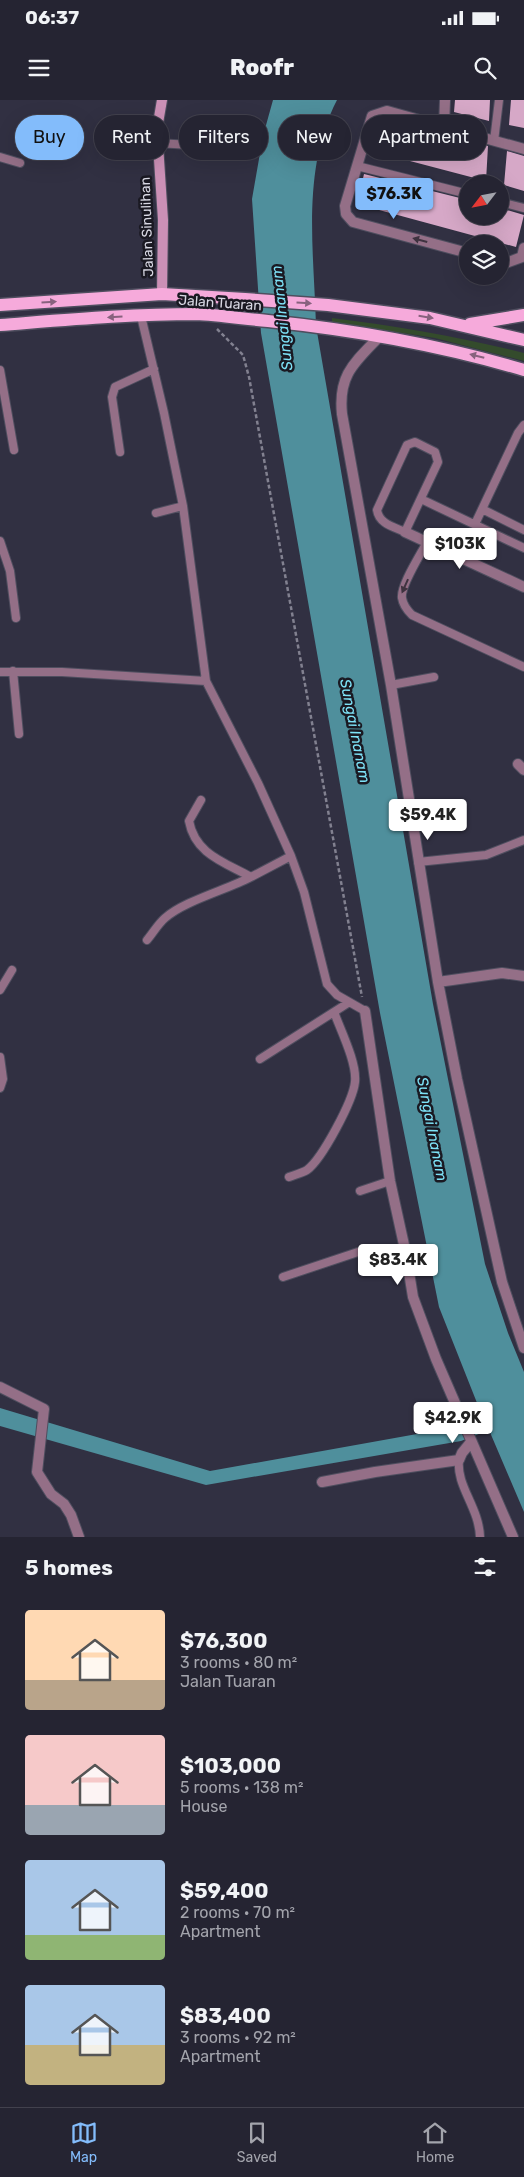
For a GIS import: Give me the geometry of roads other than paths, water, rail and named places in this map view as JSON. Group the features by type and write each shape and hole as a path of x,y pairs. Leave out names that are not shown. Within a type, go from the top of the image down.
{"main road":[{"name":"Jalan Tuaran","path":"0,305 162,294 245,299 328,305 421,317 465,325 524,340"},
{"name":"Jalan Tuaran","path":"0,326 198,314 322,326 432,346 524,370"},
{"path":"465,325 524,314"}],"street":[{"name":"Jalan Sinulihan","path":"159,115 162,100"},
{"path":"444,115 445,100"},
{"path":"375,115 386,111 400,115"},
{"path":"487,139 524,149"},
{"path":"361,153 345,206 346,214 353,222 459,251"},
{"name":"Jalan Sinulihan","path":"158,160 163,220 162,294"},
{"path":"509,263 522,257 524,248"},
{"path":"380,336 362,355 342,382 340,395 391,685 418,862 456,1079 497,1253 502,1282 524,1348"},
{"path":"405,532 524,587"},
{"path":"438,982 502,973 524,976"},
{"path":"364,1011 390,1181 419,1319 513,1537"},
{"path":"0,1387 44,1409 37,1472 51,1494 64,1504 80,1537"},
{"path":"322,1482 384,1470 459,1460 471,1442"}],"lane":[{"path":"494,141 499,100"},
{"path":"0,157 20,164"},
{"path":"357,166 459,192"},
{"path":"509,204 524,208"},
{"path":"141,316 183,506 206,681 258,783 290,856 304,892 327,984 337,995 364,1011"},
{"path":"120,452 112,396 115,386 154,369"},
{"path":"0,370 14,450"},
{"path":"475,524 518,433 524,425"},
{"path":"412,442 435,452 438,458 405,532 385,523 378,516 377,510 407,445 412,442"},
{"path":"421,499 524,548"},
{"path":"156,514 183,506"},
{"path":"482,510 524,530"},
{"path":"0,541 10,571 16,618"},
{"path":"427,542 402,594 406,609 412,615 524,666"},
{"path":"0,672 13,671 206,681"},
{"path":"13,671 19,734"},
{"path":"391,685 434,677"},
{"path":"201,800 189,820 191,834 206,853 251,877"},
{"path":"418,862 486,856 524,840"},
{"path":"148,940 165,918 203,897 231,888 290,856"},
{"path":"0,990 12,970"},
{"path":"260,1059 348,1003"},
{"path":"289,1177 306,1171 316,1160 335,1129 355,1082 350,1056 334,1012"},
{"path":"0,1057 3,1079 0,1088"},
{"path":"360,1191 390,1181"},
{"path":"283,1277 358,1252 406,1254"},
{"path":"459,1460 458,1470 476,1510 480,1537"}],"water":[{"name":"Sungai Inanam","path":"273,100 337,100 331,115 278,115 278,160 317,160 312,211 316,326 433,1004 485,1264 508,1333 524,1372 524,1512 489,1430 461,1441 206,1485 0,1426 0,1408 210,1471 456,1427 481,1413 439,1307 380,1013 261,333 252,199 259,160 268,160 268,118"}]}
